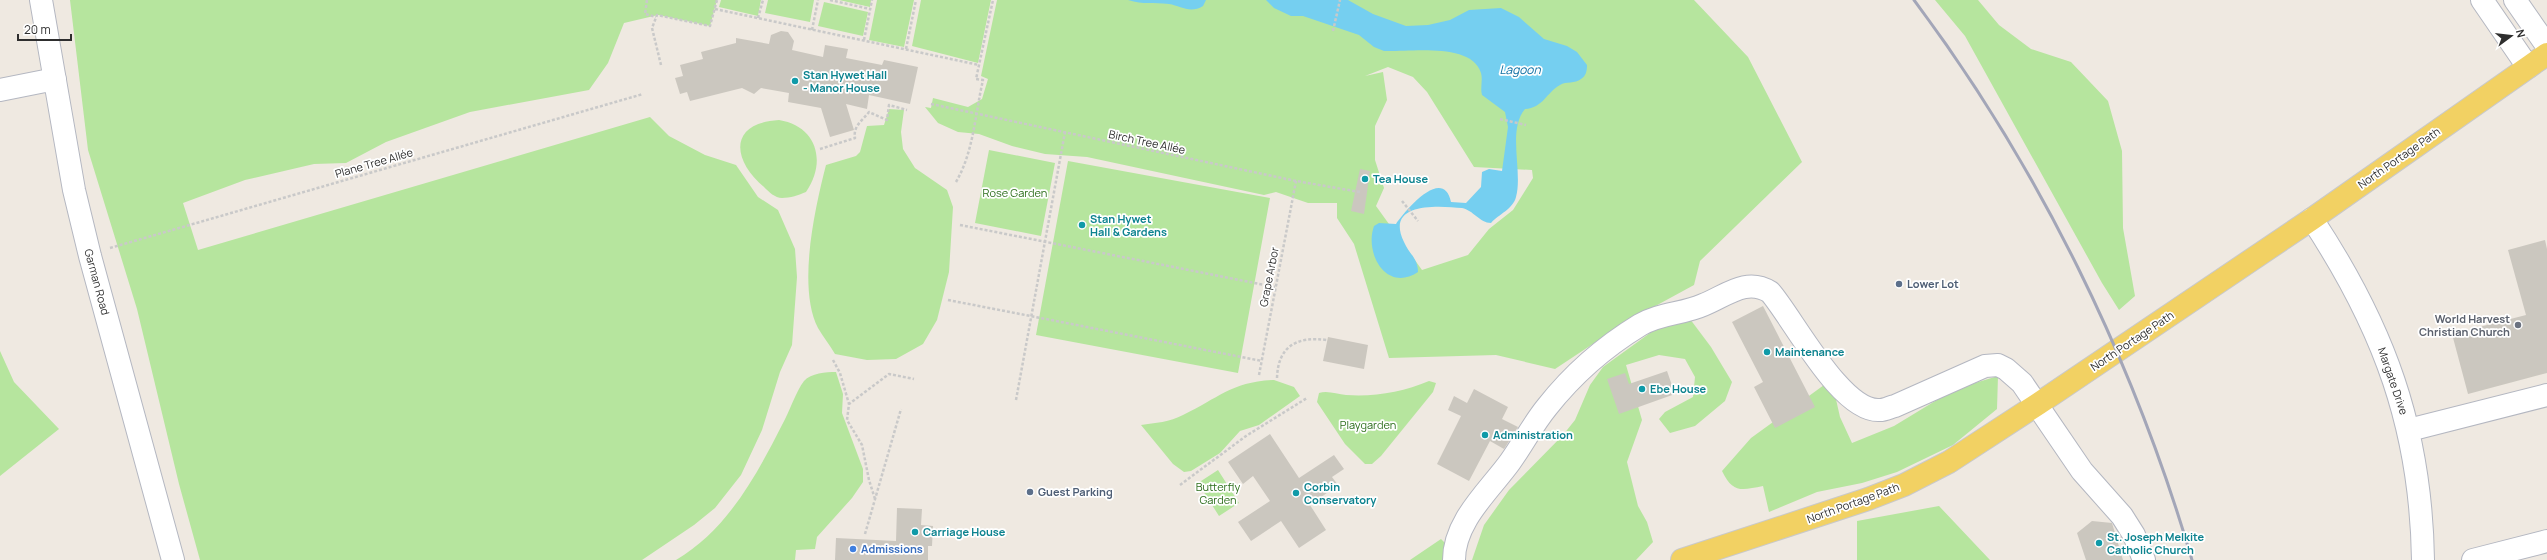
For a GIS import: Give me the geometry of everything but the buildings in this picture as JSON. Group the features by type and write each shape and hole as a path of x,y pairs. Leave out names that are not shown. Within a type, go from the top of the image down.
{"main road":[{"name":"North Portage Path","path":"1682,560 1806,520 1904,485 1949,462 2038,404 2312,219 2547,54"}],"street":[{"name":"Garman Road","path":"40,0 74,190 90,256 173,560"},
{"path":"2482,0 2528,67"},
{"path":"2515,0 2547,46"},
{"path":"0,90 55,79"},
{"name":"Margate Drive","path":"2312,219 2338,258 2380,343 2395,379 2409,430 2418,479 2423,560"},
{"path":"1454,560 1458,537 1480,499 1510,463 1546,408 1585,365 1642,324 1660,316 1704,305 1742,287 1762,287 1770,292 1836,383 1857,402 1868,408 1879,410 1895,406 1985,366 1998,365 2006,369 2022,383 2038,404 2082,472 2122,516 2134,535 2144,560"},
{"path":"2409,430 2547,395"},
{"path":"2473,560 2547,541"}],"path":[{"path":"647,0 645,14 710,26 717,0"},
{"path":"758,18 762,0"},
{"path":"812,30 818,0"},
{"path":"830,0 870,9"},
{"path":"864,40 872,0"},
{"path":"906,49 916,0"},
{"path":"956,182 966,164 983,80 976,79 992,0"},
{"path":"1333,31 1340,0"},
{"path":"715,9 979,65"},
{"path":"656,17 652,28 661,65"},
{"name":"Plane Tree Allée","path":"110,248 643,94"},
{"name":"Birch Tree Allée","path":"931,104 1296,181 1360,192"},
{"path":"820,149 856,138 854,132 869,112 887,120 889,105 908,110"},
{"path":"1500,119 1526,125"},
{"path":"1016,400 1065,132"},
{"name":"Grape Arbor","path":"1259,375 1296,181"},
{"path":"1402,200 1418,221"},
{"path":"960,225 1275,287"},
{"path":"948,300 1262,362"},
{"path":"1277,378 1278,362 1290,346 1308,340 1327,340"},
{"path":"833,360 840,373 849,404 847,420 862,445 869,480 875,499"},
{"path":"849,404 889,374 914,380"},
{"path":"1180,484 1246,436 1307,398"},
{"path":"865,534 902,409"}],"green space":[{"path":"70,0 717,0 710,26 658,15 624,23 608,63 589,90 470,112 386,142 346,163 314,164 245,180 183,203 198,250 650,117 669,136 705,155 736,165 758,197 778,210 795,249 797,277 792,345 780,372 762,430 741,475 715,508 694,525 642,560 200,560 179,484 137,309 88,150"},
{"path":"721,0 761,0 758,16 719,7"},
{"path":"768,0 814,0 810,22 765,13"},
{"path":"839,0 871,0 870,7"},
{"path":"877,0 914,0 904,47 869,40"},
{"path":"921,0 991,0 978,63 912,46"},
{"path":"997,0 1694,0 1748,57 1802,162 1700,261 1694,285 1626,322 1555,369 1496,355 1389,358 1354,244 1337,218 1337,203 1308,203 1276,192 1264,195 1087,157 1045,154 1012,146 979,134 958,132 938,123 925,107 931,108 933,98 968,107 982,99 988,79 981,76","holes":["1388,67 1413,77 1427,92 1474,167 1532,170 1533,178 1513,210 1489,229 1468,255 1422,270 1376,206 1384,188 1375,160 1375,126 1387,100 1383,72 1365,76"]},
{"path":"1935,0 1978,0 1999,25 2031,49 2071,62 2108,101 2122,151 2123,228 2135,296 2119,310 2102,283 1965,36"},
{"path":"824,2 868,12 863,36 818,26"},
{"path":"889,109 904,110 901,132 903,149 915,168 947,190 953,207 949,272 937,320 923,344 896,359 867,360 835,354 818,328 812,311 809,291 808,270 810,247 817,203 826,165 856,156 860,152 867,126 884,125"},
{"path":"779,120 792,124 802,130 810,138 815,147 817,158 816,169 806,192 785,198 779,198 772,194 753,176 741,155 740,144 743,135 751,128 762,123"},
{"name":"Rose Garden","path":"989,150 1055,163 1041,236 975,223"},
{"path":"1068,161 1270,198 1238,373 1036,335"},
{"path":"1690,319 1711,347 1732,382 1725,401 1695,426 1670,433 1659,419 1665,412 1693,397 1695,377 1685,359 1659,355 1626,365 1642,420 1627,462 1638,506 1647,522 1653,542 1636,560 1472,560 1484,525 1509,490 1563,435 1575,420 1590,385 1603,367 1668,320"},
{"path":"0,351 14,382 59,429 0,476"},
{"path":"836,372 843,394 842,413 863,469 863,482 852,498 817,537 815,549 796,550 795,560 676,560 694,548 710,533 725,518 738,500 762,463 785,420 798,390 804,381 811,376"},
{"path":"1998,376 1997,409 1953,445 1897,472 1862,483 1817,492 1769,512 1763,486 1749,489 1739,489 1730,484 1722,471 1751,438 1824,385 1835,395 1840,417 1852,443 1894,426 1955,389"},
{"path":"1274,380 1294,387 1300,396 1259,425 1240,431 1220,453 1191,471 1184,472 1173,464 1141,425 1162,422 1178,417 1236,387 1259,381"},
{"name":"Playgarden","path":"1429,381 1436,383 1433,392 1381,456 1372,464 1365,464 1345,444 1317,402 1319,393 1322,392 1346,395 1389,393"},
{"name":"Butterfly Garden","path":"1218,470 1239,503 1219,516 1198,483"},
{"path":"1939,506 1990,560 1857,560 1857,521"},
{"path":"1441,539 1449,547 1449,560 1410,560"}],"water":[{"path":"1128,0 1206,0 1203,6 1194,9 1186,9 1169,4 1144,3"},
{"name":"Lagoon","path":"1266,0 1348,0 1373,14 1406,26 1428,25 1450,20 1469,10 1501,8 1519,17 1544,39 1567,46 1577,52 1587,65 1586,71 1584,76 1579,81 1560,85 1536,106 1525,109 1517,128 1518,187 1516,197 1512,205 1491,223 1483,221 1466,209 1441,207 1417,209 1408,213 1402,219 1400,229 1406,246 1417,263 1418,272 1407,277 1397,278 1388,274 1375,258 1372,248 1374,226 1379,223 1396,224 1415,202 1432,190 1440,188 1447,192 1451,202 1466,203 1481,187 1482,172 1489,169 1502,171 1508,127 1505,112 1482,95 1481,73 1475,63 1466,57 1438,51 1384,51 1374,47 1359,35 1303,16 1291,16 1274,8"}],"railway":[{"path":"1914,0 1959,64 2002,130 2078,267 2111,339 2141,411 2168,485 2192,560"}],"place":[{"name":"Stan Hywet Hall - Manor House","path":"795,81"},
{"name":"Tea House","path":"1365,179"},
{"name":"Stan Hywet Hall & Gardens","path":"1082,225"},
{"name":"Lower Lot","path":"1899,284"},
{"name":"World Harvest Christian Church","path":"2518,325"},
{"name":"Maintenance","path":"1767,352"},
{"name":"Ebe House","path":"1642,389"},
{"name":"Administration","path":"1485,435"},
{"name":"Guest Parking","path":"1030,492"},
{"name":"Corbin Conservatory","path":"1296,493"},
{"name":"Carriage House","path":"915,532"},
{"name":"St. Joseph Melkite Catholic Church","path":"2099,543"},
{"name":"Admissions","path":"853,549"}]}
